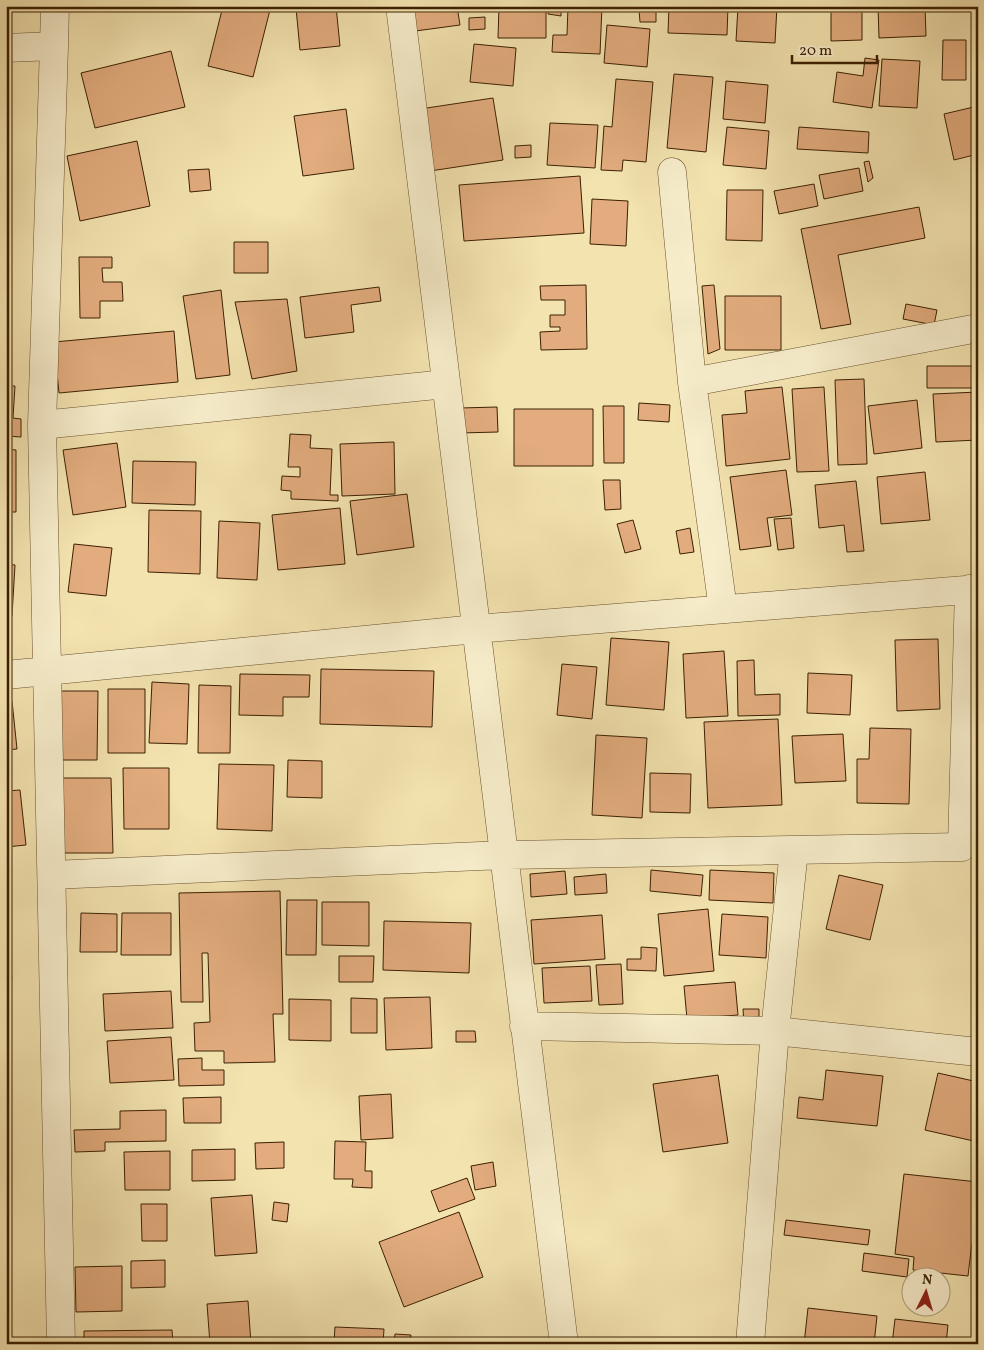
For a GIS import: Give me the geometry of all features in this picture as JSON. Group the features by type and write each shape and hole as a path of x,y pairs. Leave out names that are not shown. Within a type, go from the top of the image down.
{"street":[{"path":"55,6 42,425 61,1344"},
{"path":"400,6 564,1344"},
{"path":"6,48 54,46"},
{"path":"672,172 692,382 723,608"},
{"path":"692,382 978,328"},
{"path":"42,425 446,384"},
{"path":"6,675 476,629 973,589 971,757 962,847 503,855 52,875"},
{"path":"750,1344 775,1031 794,850"},
{"path":"524,1026 775,1031 978,1052"}],"building":[{"path":"223,6 271,6 253,77 208,66"},
{"path":"336,6 340,46 300,50 296,8"},
{"path":"404,6 457,6 460,25 408,32"},
{"path":"499,6 546,6 546,38 498,38"},
{"path":"549,6 561,6 561,16 548,14"},
{"path":"568,6 602,6 600,54 552,52 553,35 567,35"},
{"path":"669,6 728,6 727,35 668,33"},
{"path":"738,6 777,6 775,43 736,41"},
{"path":"831,6 862,6 862,40 831,41"},
{"path":"878,6 925,6 926,36 879,38"},
{"path":"639,10 656,10 656,22 640,22"},
{"path":"485,17 485,29 469,30 469,18"},
{"path":"607,25 650,29 647,67 604,63"},
{"path":"943,40 966,40 966,80 942,80"},
{"path":"474,44 516,48 513,86 470,82"},
{"path":"171,51 185,107 95,128 81,73"},
{"path":"865,58 879,60 872,108 833,102 837,72 863,76"},
{"path":"882,59 920,61 917,108 879,106"},
{"path":"674,74 713,77 706,152 667,148"},
{"path":"616,79 653,82 646,162 623,160 622,171 601,170 604,126 612,127"},
{"path":"726,81 768,85 765,123 723,119"},
{"path":"493,98 503,160 430,171 420,109"},
{"path":"978,106 978,154 954,160 944,114"},
{"path":"346,109 354,169 303,176 294,116"},
{"path":"550,123 598,125 595,168 547,165"},
{"path":"727,127 769,131 766,169 723,165"},
{"path":"799,127 869,132 868,153 797,149"},
{"path":"137,141 150,206 80,221 67,156"},
{"path":"531,145 531,157 515,158 515,146"},
{"path":"869,161 873,178 868,182 864,162"},
{"path":"859,168 863,191 824,199 819,175"},
{"path":"209,169 211,190 190,192 188,170"},
{"path":"580,176 584,233 464,241 459,185"},
{"path":"814,184 818,206 779,214 774,191"},
{"path":"727,190 763,190 762,241 726,240"},
{"path":"592,199 628,201 626,246 590,244"},
{"path":"919,207 925,238 838,255 851,324 821,329 801,229"},
{"path":"234,242 268,242 268,273 234,273"},
{"path":"79,257 112,257 112,268 102,268 103,282 122,282 123,301 100,301 100,318 80,318"},
{"path":"586,285 587,349 541,350 540,332 560,331 560,327 550,327 550,315 565,315 565,300 541,300 540,286"},
{"path":"714,285 720,349 708,354 702,286"},
{"path":"379,287 381,301 351,305 354,332 305,338 300,297"},
{"path":"221,290 230,375 196,379 183,296"},
{"path":"725,296 781,296 781,350 725,350"},
{"path":"287,299 297,371 252,379 235,302"},
{"path":"906,304 937,310 934,325 903,319"},
{"path":"174,331 178,382 59,393 54,342"},
{"path":"927,366 978,366 978,388 927,388"},
{"path":"864,379 867,464 838,465 835,380"},
{"path":"6,386 15,386 13,418 21,419 21,437 6,436"},
{"path":"782,387 790,459 726,466 722,415 747,413 745,391"},
{"path":"824,387 829,471 797,472 792,389"},
{"path":"978,392 978,440 936,442 933,394"},
{"path":"917,400 922,448 874,454 868,406"},
{"path":"639,403 670,405 669,422 638,420"},
{"path":"603,406 624,406 624,463 604,463"},
{"path":"497,407 498,432 460,433 460,408"},
{"path":"514,409 593,409 593,466 514,466"},
{"path":"290,434 311,435 310,448 332,449 330,495 338,495 338,501 291,499 291,491 281,490 282,476 300,477 300,467 288,467"},
{"path":"394,442 395,494 342,496 340,444"},
{"path":"117,443 126,507 73,515 63,450"},
{"path":"6,449 16,450 16,512 6,512"},
{"path":"133,461 196,462 195,505 132,503"},
{"path":"786,470 792,515 767,518 771,546 740,550 730,477"},
{"path":"925,472 930,520 881,524 877,477"},
{"path":"603,480 620,480 621,509 605,510"},
{"path":"856,481 864,551 847,552 844,525 819,528 815,485"},
{"path":"407,494 414,547 357,555 350,501"},
{"path":"340,508 345,564 278,570 272,515"},
{"path":"149,510 201,511 200,574 148,572"},
{"path":"791,518 794,548 778,550 774,519"},
{"path":"633,520 641,549 625,553 617,524"},
{"path":"219,521 260,523 257,580 217,578"},
{"path":"690,528 694,552 680,554 676,531"},
{"path":"74,544 112,548 106,596 68,592"},
{"path":"6,564 15,565 12,616 6,616"},
{"path":"611,638 669,642 664,710 606,705"},
{"path":"938,639 940,709 897,711 895,640"},
{"path":"724,651 728,716 686,718 683,654"},
{"path":"754,660 755,695 780,694 780,715 738,716 737,661"},
{"path":"562,664 597,667 592,719 557,715"},
{"path":"321,669 434,671 432,727 320,724"},
{"path":"808,673 852,675 850,715 807,713"},
{"path":"240,674 310,675 309,697 283,697 283,716 239,715"},
{"path":"152,682 189,684 187,744 149,743"},
{"path":"199,685 231,686 230,753 198,753"},
{"path":"108,689 145,689 145,753 108,753"},
{"path":"60,691 98,691 97,760 59,760"},
{"path":"6,701 12,701 17,749 6,750"},
{"path":"778,719 782,805 708,808 704,722"},
{"path":"870,728 911,729 909,804 857,803 857,759 869,759"},
{"path":"843,734 846,781 795,783 792,736"},
{"path":"596,735 647,738 642,818 592,815"},
{"path":"288,760 322,761 322,798 287,797"},
{"path":"219,764 274,765 272,831 217,829"},
{"path":"123,768 169,768 169,829 124,829"},
{"path":"650,773 691,774 690,813 650,812"},
{"path":"57,778 111,778 113,853 58,853"},
{"path":"20,790 26,845 6,847 6,791"},
{"path":"651,870 703,875 701,896 650,891"},
{"path":"710,870 774,873 773,903 709,900"},
{"path":"565,871 567,894 531,897 530,874"},
{"path":"606,874 607,893 575,895 574,877"},
{"path":"839,875 883,885 870,940 826,929"},
{"path":"280,891 283,1014 273,1014 275,1062 224,1063 224,1051 195,1051 194,1023 210,1022 208,953 202,953 203,1002 181,1002 179,893"},
{"path":"287,900 317,900 316,955 286,955"},
{"path":"322,902 369,902 369,946 322,945"},
{"path":"708,909 714,971 664,976 658,914"},
{"path":"81,913 117,914 117,952 80,952"},
{"path":"122,913 171,913 171,955 121,955"},
{"path":"722,914 768,917 766,958 719,955"},
{"path":"602,915 605,959 534,964 531,920"},
{"path":"384,921 471,923 469,973 383,970"},
{"path":"641,947 657,948 656,971 627,970 627,959 641,959"},
{"path":"6,955 8,955 12,979 6,980"},
{"path":"339,956 374,956 373,982 339,982"},
{"path":"621,964 623,1004 599,1005 596,965"},
{"path":"590,966 592,1001 544,1003 542,968"},
{"path":"735,982 738,1015 687,1019 684,986"},
{"path":"171,991 173,1028 105,1031 103,994"},
{"path":"430,997 432,1048 386,1050 384,998"},
{"path":"351,998 377,999 377,1033 351,1033"},
{"path":"289,999 331,1000 331,1041 289,1040"},
{"path":"743,1009 759,1009 759,1024 744,1025"},
{"path":"456,1031 475,1031 476,1042 456,1042"},
{"path":"171,1037 174,1080 110,1083 107,1041"},
{"path":"202,1058 202,1070 224,1070 224,1085 179,1086 178,1059"},
{"path":"826,1070 883,1076 877,1126 797,1118 799,1097 823,1100"},
{"path":"938,1073 978,1082 978,1142 925,1130"},
{"path":"718,1075 728,1143 663,1152 653,1084"},
{"path":"391,1094 393,1138 361,1140 359,1096"},
{"path":"221,1097 221,1123 184,1123 183,1098"},
{"path":"166,1110 166,1141 105,1142 105,1151 75,1152 74,1130 120,1129 120,1111"},
{"path":"335,1141 366,1142 365,1171 372,1171 372,1188 352,1187 353,1179 334,1179"},
{"path":"284,1142 284,1168 256,1169 255,1143"},
{"path":"235,1149 235,1180 192,1181 192,1150"},
{"path":"170,1151 170,1190 125,1190 124,1152"},
{"path":"493,1162 496,1186 475,1190 471,1166"},
{"path":"904,1174 978,1182 978,1243 972,1242 968,1276 952,1274 952,1268 913,1268 914,1257 895,1254"},
{"path":"467,1178 475,1199 439,1212 431,1191"},
{"path":"252,1195 257,1253 215,1256 211,1198"},
{"path":"274,1202 289,1204 287,1222 272,1220"},
{"path":"141,1204 167,1204 167,1241 142,1241"},
{"path":"459,1212 483,1277 404,1307 379,1242"},
{"path":"786,1220 870,1230 868,1245 784,1235"},
{"path":"864,1253 909,1259 908,1268 902,1268 902,1276 862,1271"},
{"path":"165,1260 165,1287 131,1288 131,1261"},
{"path":"122,1266 122,1311 76,1312 75,1267"},
{"path":"248,1301 251,1344 210,1344 207,1304"},
{"path":"808,1308 877,1316 874,1344 804,1344"},
{"path":"895,1319 948,1325 946,1344 892,1344"},
{"path":"335,1327 384,1329 383,1344 340,1344 340,1342 334,1342"},
{"path":"172,1330 173,1344 84,1344 84,1331"},
{"path":"395,1334 411,1335 410,1342 420,1344 394,1344"}]}
